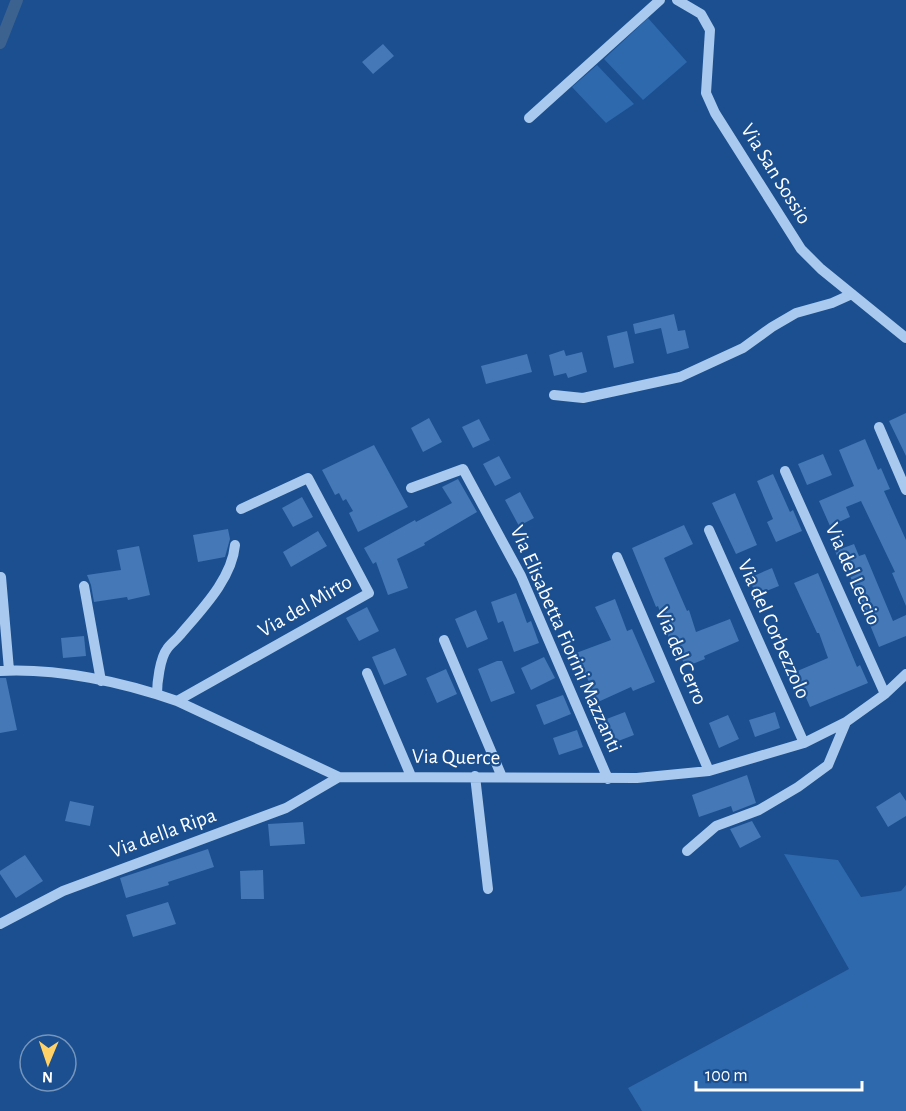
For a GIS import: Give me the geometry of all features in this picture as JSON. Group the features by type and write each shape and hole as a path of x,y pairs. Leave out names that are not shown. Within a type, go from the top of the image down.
{"street":[{"path":"529,118 660,0"},
{"name":"Via San Sossio","path":"677,0 701,14 710,30 706,93 715,113 801,249 821,270 906,338"},
{"path":"554,395 583,398 680,377 743,348 796,313 832,303 852,294"},
{"path":"879,427 906,490"},
{"name":"Via Elisabetta Fiorini Mazzanti","path":"411,488 463,469 521,576 608,779"},
{"name":"Via del Leccio","path":"785,471 885,694"},
{"name":"Via del Mirto","path":"177,701 369,593 308,478 241,509"},
{"name":"Via del Corbezzolo","path":"709,530 804,743"},
{"path":"157,694 157,684 166,649 179,637 225,577 234,558 235,545"},
{"name":"Via del Cerro","path":"617,557 709,771"},
{"path":"1,577 5,670"},
{"path":"84,586 98,680"},
{"path":"81,608 98,680"},
{"path":"444,640 502,777"},
{"name":"Via Querce","path":"5,670 24,670 98,680 157,694 177,701 339,777 475,776 608,779 709,771 804,743 846,722 885,694 906,674"},
{"path":"367,673 411,776"},
{"path":"687,851 716,826 759,810 798,787 828,765 846,722"},
{"path":"475,776 488,889"},
{"name":"Via della Ripa","path":"0,924 63,891 286,808 339,777"}],"shaded area":[{"path":"648,18 687,62 643,100 604,59"},
{"path":"597,65 634,104 606,123 572,87"},
{"path":"784,854 838,860 861,897 901,891 906,885 906,1111 642,1111 628,1088 849,969"}],"building":[{"path":"383,44 394,56 373,74 362,62"},
{"path":"674,314 678,331 685,330 689,348 667,354 661,328 635,334 633,324"},
{"path":"627,331 634,363 614,368 607,336"},
{"path":"564,350 566,356 582,352 587,372 568,378 566,373 554,376 549,355"},
{"path":"527,354 532,372 486,384 481,366"},
{"path":"906,413 906,456 889,421"},
{"path":"429,418 442,442 423,452 411,428"},
{"path":"479,419 490,440 473,448 462,427"},
{"path":"865,439 878,470 881,468 890,489 884,491 906,540 906,606 892,573 895,572 861,501 846,507 850,517 830,526 819,501 854,486 839,450"},
{"path":"374,445 408,507 358,532 349,513 353,511 346,499 343,501 339,493 335,495 322,470"},
{"path":"823,454 832,475 807,485 798,464"},
{"path":"499,456 511,478 495,486 483,464"},
{"path":"773,474 790,512 793,510 802,531 776,542 767,522 773,519 757,481"},
{"path":"458,479 477,512 424,543 425,545 397,559 408,588 388,595 376,562 373,564 364,548 452,503 442,487"},
{"path":"520,492 534,518 519,526 505,500"},
{"path":"735,493 757,545 736,554 712,503"},
{"path":"302,497 313,517 293,527 282,508"},
{"path":"684,525 693,544 664,558 687,611 689,610 696,632 730,619 739,641 685,667 674,637 669,639 658,606 656,607 632,548"},
{"path":"228,529 230,539 225,557 198,562 193,535"},
{"path":"318,531 327,546 291,567 283,552"},
{"path":"854,544 859,556 865,554 893,621 906,615 906,636 879,647 846,566 842,568 835,551"},
{"path":"139,546 150,595 128,600 127,597 94,602 87,575 121,570 117,550"},
{"path":"772,568 779,586 756,595 749,578"},
{"path":"818,573 857,667 860,665 868,683 810,707 795,672 828,658 819,633 794,583"},
{"path":"516,593 527,623 531,621 539,643 514,652 503,621 498,623 491,602"},
{"path":"615,599 627,631 632,629 655,682 633,691 631,687 598,702 576,653 611,640 595,607"},
{"path":"367,607 379,631 359,641 346,618"},
{"path":"476,610 488,639 467,648 455,619"},
{"path":"84,636 86,656 63,658 61,638"},
{"path":"395,648 407,675 384,685 372,657"},
{"path":"544,657 555,678 531,690 521,668"},
{"path":"502,661 515,693 491,702 478,669"},
{"path":"446,669 457,694 437,703 426,678"},
{"path":"0,678 6,678 17,730 0,733"},
{"path":"563,695 571,714 544,725 536,705"},
{"path":"625,712 634,735 613,743 604,720"},
{"path":"775,712 780,728 755,737 749,720"},
{"path":"728,715 739,739 719,748 709,723"},
{"path":"577,730 583,747 559,755 553,738"},
{"path":"747,775 756,803 733,812 731,806 699,817 692,795"},
{"path":"900,792 906,801 906,816 888,827 876,807"},
{"path":"70,801 94,806 90,826 65,821"},
{"path":"752,821 761,837 740,848 730,829"},
{"path":"303,822 305,844 270,846 268,824"},
{"path":"208,849 214,867 168,882 169,885 126,898 120,878"},
{"path":"25,855 43,881 16,898 0,871"},
{"path":"263,870 264,899 241,899 240,871"},
{"path":"168,902 176,924 133,937 126,915"}],"waterway":[{"path":"0,43 17,0"}]}
